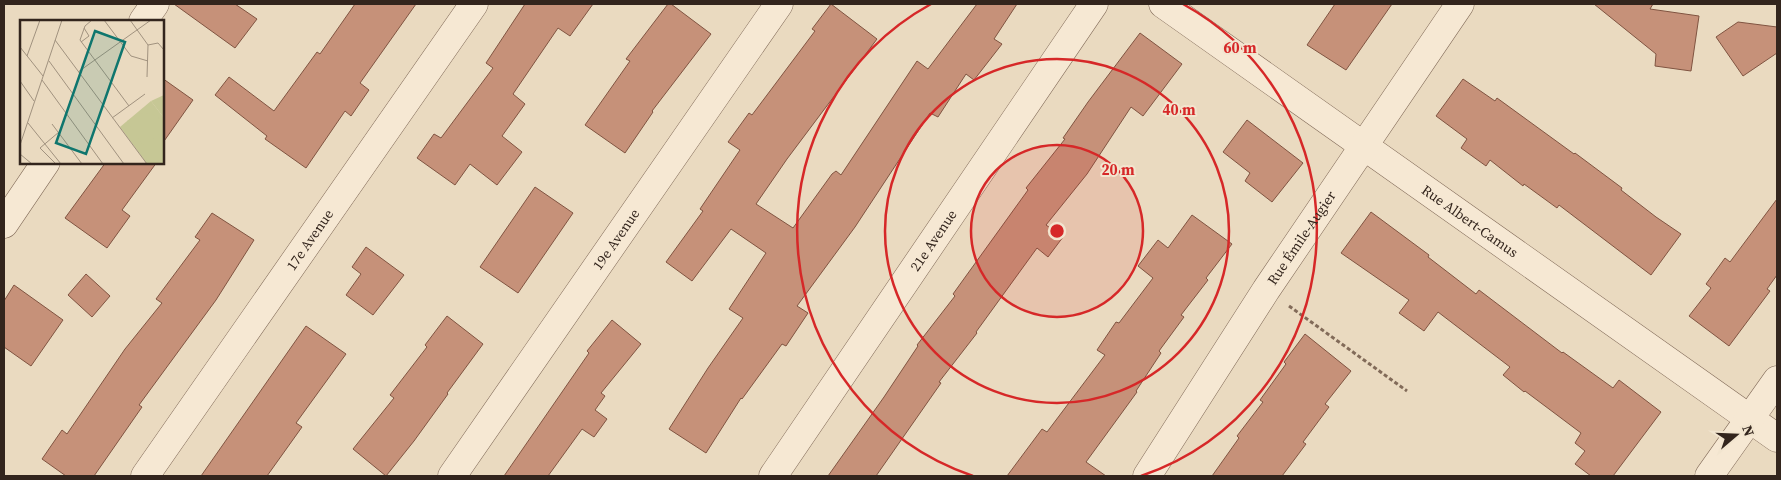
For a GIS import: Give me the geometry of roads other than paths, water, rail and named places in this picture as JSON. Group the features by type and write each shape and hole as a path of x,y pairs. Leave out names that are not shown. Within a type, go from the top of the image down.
{"street":[{"path":"144,20 155,4"},
{"name":"17e Avenue","path":"145,476 474,4"},
{"name":"19e Avenue","path":"452,476 779,4"},
{"name":"21e Avenue","path":"773,476 1094,4"},
{"name":"Rue Albert-Camus","path":"1163,4 1777,438"},
{"name":"Rue Émile-Augier","path":"1147,476 1266,290 1460,4"},
{"path":"4,224 45,164"},
{"path":"1709,476 1777,380"}]}
